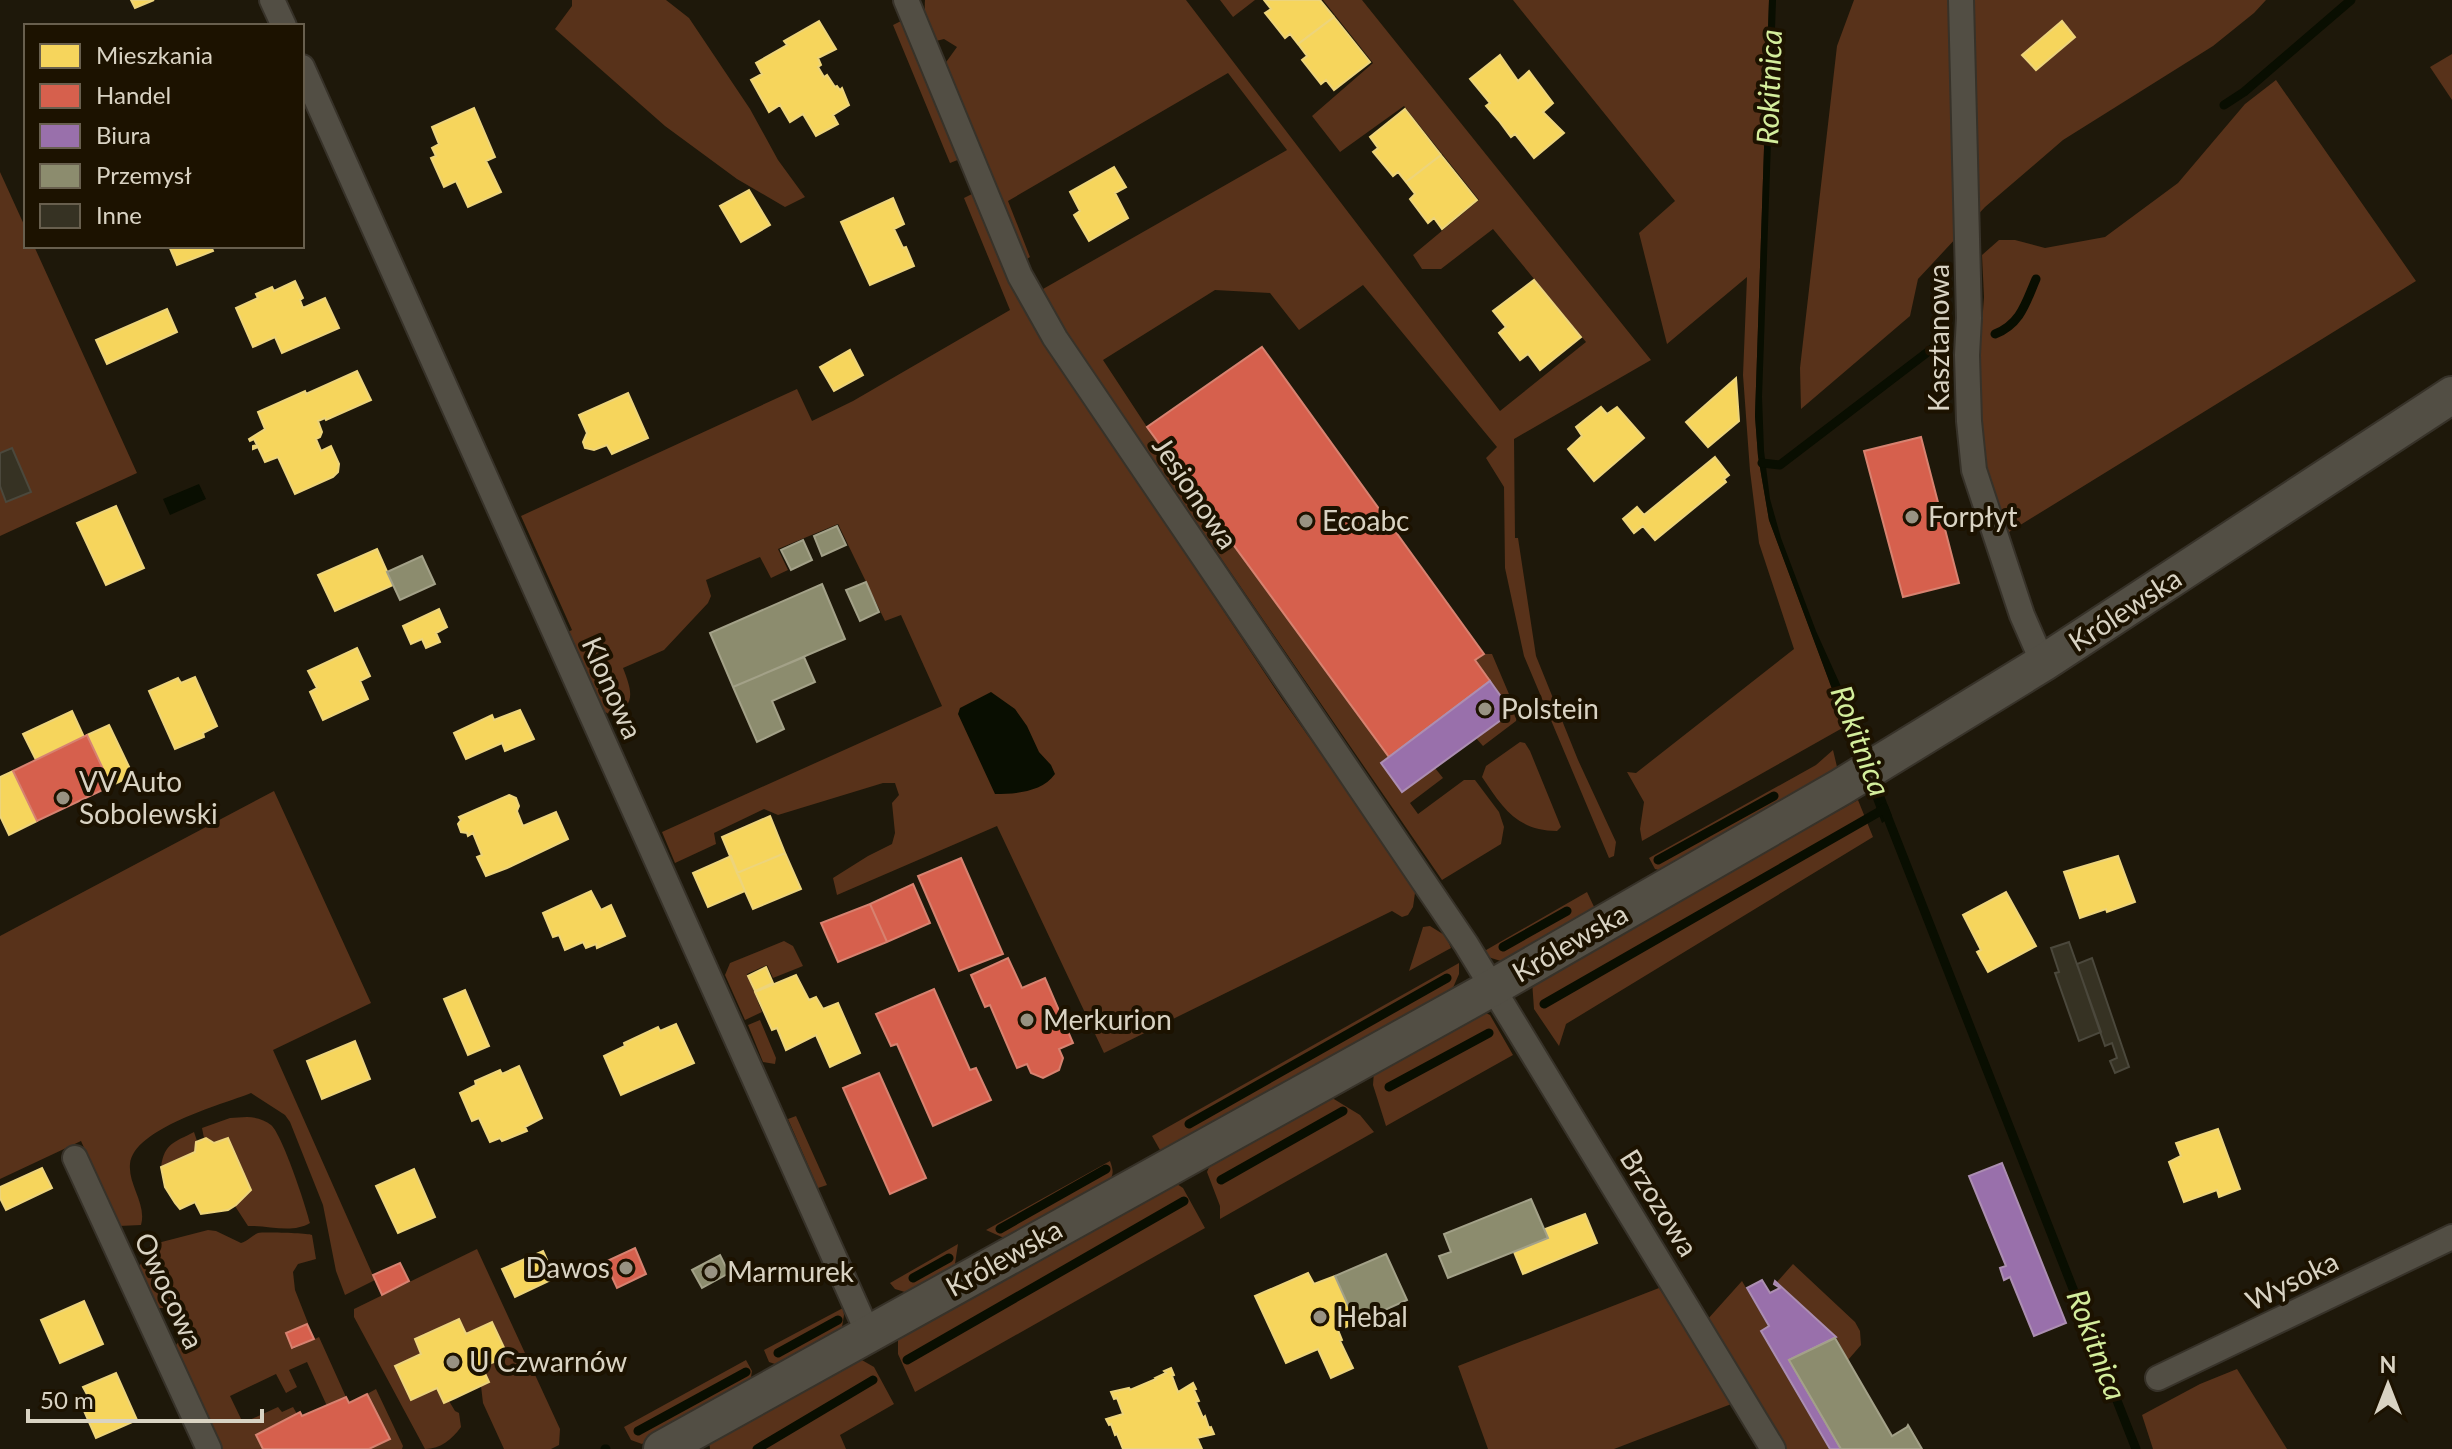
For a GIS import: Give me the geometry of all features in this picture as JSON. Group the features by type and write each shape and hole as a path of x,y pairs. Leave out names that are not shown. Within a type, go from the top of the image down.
{"main road":[{"name":"Królewska","path":"662,1449 1492,988 1841,787 2043,663 2452,395"}],"street":[{"path":"272,0 283,24"},
{"name":"Jesionowa","path":"906,0 1020,276 1055,338 1466,944 1492,988"},
{"name":"Kasztanowa","path":"1961,0 1969,303 1967,368 1974,470 2022,615 2043,663"},
{"name":"Klonowa","path":"304,71 868,1333"},
{"name":"Brzozowa","path":"1492,988 1773,1449"},
{"name":"Owocowa","path":"75,1158 209,1449"},
{"name":"Wysoka","path":"2158,1378 2452,1237"}],"shaded area":[{"path":"572,0 666,0 689,18 750,109 778,160 805,197 785,207 737,179 665,126 555,29 572,6"},
{"path":"925,0 1186,0 1500,411 1586,342 1493,229 1441,269 1422,269 1413,255 1479,200 1404,106 1340,152 1312,116 1373,63 1323,0 1362,0 1651,360 1514,439 1515,538 1518,538 1536,656 1578,760 1616,842 1614,856 1609,858 1524,656 1505,568 1504,487 1486,458 1497,447 1363,285 1299,330 1270,293 1215,290 1103,360 1147,427 1389,757 1381,763 1402,792 1435,768 1443,778 1410,803 1418,814 1464,780 1475,780 1499,812 1504,827 1501,844 1442,880 1067,334 1043,289 1287,150 1228,73 1008,201 1030,257 1023,262 944,65 957,47 944,39 936,41 933,37 926,22"},
{"path":"1220,0 1255,0 1233,17"},
{"path":"1513,0 1769,0 1755,416 1758,456 1769,520 1846,726 1642,841 1640,829 1644,802 1627,772 1636,773 1794,649 1759,543 1743,375 1747,277 1667,344 1639,233 1675,201"},
{"path":"1854,0 2266,0 2213,46 2063,140 1985,207 1918,279 1910,316 1801,409 1800,368 1837,46"},
{"path":"903,20 960,159 950,163 893,25"},
{"path":"2452,54 2452,100 2430,67"},
{"path":"2276,80 2416,281 2009,532 1987,475 1976,406 1984,297 1982,255 1999,240 2015,240 2045,248 2105,237 2178,183 2245,104"},
{"path":"0,172 24,225 24,248 35,248 137,473 0,536"},
{"path":"972,194 1006,269 1046,343 1282,699 1418,891 1408,915 1402,917 1392,911 1104,1053 997,826 837,895 833,878 892,844 895,833 892,803 899,795 895,783 883,783 778,815 764,809 714,833 716,844 675,863 662,832 942,706 901,615 885,621 838,524 778,549 788,570 771,578 760,557 706,580 711,596 708,603 664,650 623,668 630,690 629,702 611,715 601,710 568,632 572,630 521,516 797,389 812,421 853,401 1010,310 964,198"},
{"path":"1484,654 1492,654 1517,713 1516,721 1483,746 1476,738 1512,712 1475,660"},
{"path":"1520,742 1525,743 1530,751 1561,827 1557,831 1531,827 1521,822 1504,807 1482,777 1486,766"},
{"path":"1833,750 1838,771 1663,871 1655,869 1649,858 1816,765"},
{"path":"274,791 371,1003 273,1050 375,1280 345,1295 336,1271 323,1205 290,1122 285,1115 251,1093 162,1129 135,1151 130,1172 142,1210 141,1225 119,1226 81,1141 0,1179 0,936"},
{"path":"1858,800 1873,837 1566,1024 1559,1046 1534,1009 1532,981"},
{"path":"1587,892 1596,911 1504,962 1481,953"},
{"path":"1430,926 1446,936 1451,948 1409,971 1423,927"},
{"path":"784,941 793,946 803,966 773,978 767,965 747,974 762,1012 745,1020 725,975 730,963"},
{"path":"1459,963 1459,974 1452,990 1165,1151 1160,1150 1152,1136"},
{"path":"1484,1012 1490,1015 1513,1055 1386,1126 1373,1085 1374,1071"},
{"path":"760,1020 776,1058 775,1064 763,1062 748,1025"},
{"path":"1329,1096 1360,1115 1374,1132 1220,1219 1220,1206 1207,1172 1212,1160"},
{"path":"796,1116 827,1185 818,1188 788,1119"},
{"path":"247,1117 266,1122 276,1131 310,1223 288,1229 248,1226 235,1206 251,1190 228,1138 214,1143 204,1138 202,1128 230,1118"},
{"path":"194,1132 197,1141 195,1152 161,1167 168,1148"},
{"path":"1110,1161 1112,1174 1106,1184 1010,1238 986,1230"},
{"path":"1174,1182 1183,1188 1205,1228 915,1392 898,1354 898,1339"},
{"path":"208,1230 241,1243 258,1233 312,1235 316,1259 298,1264 293,1272 295,1290 308,1323 286,1333 293,1349 319,1337 346,1397 327,1406 307,1362 289,1370 297,1387 286,1393 276,1374 230,1396 243,1423 278,1407 282,1412 293,1407 297,1414 256,1435 263,1449 219,1449 173,1349 187,1331 176,1308 156,1308 138,1268 151,1249 150,1245"},
{"path":"958,1244 951,1271 908,1293 895,1289 890,1283"},
{"path":"477,1249 560,1429 559,1445 551,1449 504,1449 483,1403 481,1386 489,1382 483,1368 508,1356 492,1322 466,1334 459,1319 415,1339 421,1354 396,1366 411,1400 437,1388 444,1403 449,1401 459,1413 461,1427 454,1436 441,1445 425,1449 354,1317 354,1309"},
{"path":"1793,1264 1855,1322 1860,1331 1861,1345 1848,1360 1836,1337 1777,1282"},
{"path":"1742,1281 1768,1326 1760,1331 1829,1449 1782,1449 1707,1320"},
{"path":"1659,1288 1734,1403 1614,1449 1488,1449 1458,1366"},
{"path":"843,1308 841,1333 781,1366 769,1362 764,1350"},
{"path":"860,1359 874,1367 894,1404 840,1435 846,1449 710,1449 709,1441"},
{"path":"746,1360 752,1371 750,1383 642,1444 631,1440 624,1427"},
{"path":"2237,1369 2287,1449 2153,1449 2142,1415 2200,1384"},
{"path":"376,1389 402,1449 371,1449 390,1439 367,1394"}],"water":[{"path":"1769,0 1776,0 1762,397 1770,499 1781,538 1816,631 1848,702 1892,816 1882,823 1769,520 1758,456 1755,416"},
{"path":"199,484 206,499 170,515 163,499"},
{"path":"991,692 1015,709 1039,752 1051,765 1055,774 1043,785 1020,792 995,794 958,714 960,708"}],"pier":[{"path":"1860,719 1865,732 1848,741 1843,728"}],"building: Mieszkania":[{"path":"131,0 154,0 135,8"},
{"path":"1264,0 1320,0 1334,17 1298,44 1290,34 1285,38 1265,13 1271,9"},
{"path":"1334,17 1370,62 1334,90 1326,80 1321,84 1302,60 1307,56 1298,44"},
{"path":"819,21 836,49 818,58 821,65 818,67 835,87 842,88 849,105 833,115 838,124 816,136 803,114 790,122 780,105 769,112 751,80 762,74 756,63 787,45 784,41"},
{"path":"2062,21 2075,37 2036,70 2022,55"},
{"path":"1500,55 1518,81 1529,71 1553,103 1543,112 1564,133 1534,158 1515,134 1511,137 1486,106 1490,103 1470,79"},
{"path":"474,108 495,157 486,161 501,192 468,207 456,181 444,187 431,158 436,156 432,148 439,144 432,127"},
{"path":"1405,109 1441,155 1406,182 1398,172 1393,176 1373,152 1378,148 1370,137"},
{"path":"1441,155 1477,200 1442,229 1434,218 1428,223 1410,199 1415,194 1406,182"},
{"path":"1114,167 1126,187 1115,193 1128,218 1089,241 1074,215 1080,211 1070,192"},
{"path":"749,190 770,225 741,242 720,206"},
{"path":"893,198 904,224 894,229 914,266 870,285 841,222"},
{"path":"170,248 212,248 213,251 177,265"},
{"path":"1534,280 1581,337 1540,370 1528,354 1520,360 1499,333 1506,327 1493,311"},
{"path":"295,281 303,298 300,300 303,308 325,298 339,328 282,353 275,337 253,347 236,308 258,298 256,294 272,287 274,291"},
{"path":"167,309 177,332 107,364 96,340"},
{"path":"850,350 863,375 834,391 820,367"},
{"path":"357,371 371,400 318,421 322,432 316,439 321,451 331,446 339,464 338,472 295,494 278,457 265,462 258,447 253,449 257,445 254,439 249,439 265,429 258,412"},
{"path":"1736,378 1739,421 1708,447 1686,422"},
{"path":"628,393 648,438 612,454 607,445 594,450 585,448 583,442 587,433 579,415"},
{"path":"1601,407 1607,414 1617,407 1644,438 1594,481 1568,449 1582,436 1576,427"},
{"path":"1715,457 1729,475 1724,479 1726,482 1655,540 1643,526 1634,533 1623,519 1637,507 1644,515"},
{"path":"116,506 144,568 106,585 77,523"},
{"path":"377,549 393,585 335,611 318,575"},
{"path":"439,609 447,627 436,633 440,642 426,648 422,639 411,644 403,626"},
{"path":"357,648 370,676 360,681 368,699 323,720 310,692 317,688 308,671"},
{"path":"195,677 217,726 203,733 204,737 175,749 149,691 178,678 181,683"},
{"path":"520,710 534,739 505,751 502,743 466,759 454,733 492,715 494,720"},
{"path":"72,711 84,737 36,760 23,734"},
{"path":"109,725 133,775 111,786 87,735"},
{"path":"13,771 37,821 9,835 0,816 0,777"},
{"path":"509,795 516,798 523,826 556,812 568,839 486,876 477,857 482,855 473,833 468,836 461,832 459,817"},
{"path":"770,816 785,853 737,873 722,837"},
{"path":"785,853 801,889 753,909 737,873"},
{"path":"731,856 745,891 708,907 693,873"},
{"path":"2118,856 2135,902 2080,918 2064,872"},
{"path":"591,891 601,910 611,905 625,936 597,948 596,944 586,948 583,942 565,950 559,935 553,937 543,913"},
{"path":"2006,892 2036,946 1988,972 1977,952 1981,950 1963,915"},
{"path":"766,967 773,983 755,991 748,976"},
{"path":"796,975 809,1000 816,997 823,1009 838,1003 860,1053 830,1067 816,1035 786,1050 777,1028 772,1030 755,992"},
{"path":"465,990 489,1046 468,1055 444,999"},
{"path":"676,1024 694,1063 621,1095 604,1056 658,1027 660,1031"},
{"path":"355,1041 370,1079 322,1099 307,1061"},
{"path":"519,1066 542,1118 525,1127 527,1131 502,1141 500,1138 490,1142 479,1118 472,1121 460,1093 476,1085 475,1081"},
{"path":"2218,1129 2240,1189 2219,1197 2217,1190 2184,1202 2169,1162 2181,1156 2176,1143"},
{"path":"206,1138 214,1143 228,1138 251,1190 228,1210 201,1214 195,1202 180,1209 165,1187 161,1167 195,1152 196,1142"},
{"path":"42,1168 52,1188 6,1210 0,1198 0,1187"},
{"path":"414,1169 435,1217 398,1233 376,1186"},
{"path":"1585,1214 1597,1243 1523,1274 1514,1252 1548,1238 1545,1229"},
{"path":"543,1251 555,1278 515,1297 502,1269"},
{"path":"1308,1273 1314,1284 1335,1276 1356,1323 1338,1330 1353,1368 1331,1378 1318,1349 1286,1363 1255,1296"},
{"path":"84,1301 103,1344 60,1363 41,1320"},
{"path":"459,1319 466,1334 492,1322 508,1356 482,1367 489,1382 444,1403 437,1388 411,1400 395,1366 421,1354 415,1339"},
{"path":"1171,1368 1178,1392 1193,1383 1199,1401 1196,1402 1214,1434 1197,1438 1202,1449 1123,1449 1106,1419 1123,1414 1111,1392 1130,1390 1156,1379"},
{"path":"116,1373 137,1420 96,1438 81,1404 90,1400 83,1387"}],"building: Handel":[{"path":"1262,347 1484,654 1475,660 1490,681 1389,757 1147,427"},
{"name":"Forpłyt","path":"1921,437 1959,583 1903,597 1864,451"},
{"path":"87,735 111,786 37,821 13,771"},
{"path":"961,858 1003,954 959,971 918,876"},
{"path":"913,884 930,923 887,942 870,904"},
{"path":"870,904 887,942 838,962 821,923"},
{"path":"1008,958 1022,988 1045,978 1073,1043 1059,1049 1063,1058 1059,1070 1043,1078 1031,1073 1027,1064 1017,1068 990,1005 985,1007 971,975"},
{"path":"934,989 970,1070 976,1068 991,1100 933,1126 897,1044 891,1046 876,1014"},
{"path":"879,1073 926,1178 890,1194 843,1088"},
{"name":"Dawos","path":"635,1248 646,1274 617,1288 605,1262"},
{"path":"400,1263 409,1281 382,1295 373,1275"},
{"path":"307,1324 314,1339 292,1348 286,1333"},
{"path":"367,1394 390,1439 369,1449 263,1449 256,1435 300,1412 302,1416 346,1397 349,1403"}],"building: Biura":[{"path":"1490,681 1512,712 1402,792 1381,763"},
{"path":"2002,1163 2066,1323 2034,1336 2010,1277 2004,1280 2000,1268 2006,1266 1969,1176"},
{"path":"1762,1280 1770,1293 1780,1288 1774,1284 1775,1281 1836,1337 1789,1360 1841,1449 1830,1449 1761,1331 1769,1326 1747,1288"}],"building: Przemysł":[{"path":"837,526 846,545 822,556 814,536"},
{"path":"803,540 812,560 791,570 781,550"},
{"path":"422,556 435,584 400,600 387,572"},
{"path":"866,582 879,612 860,621 846,590"},
{"path":"822,584 845,639 733,687 710,633"},
{"path":"804,657 815,682 772,701 784,729 757,742 733,687"},
{"path":"1531,1199 1548,1238 1448,1278 1439,1256 1451,1252 1444,1234"},
{"path":"1386,1254 1407,1300 1356,1323 1335,1276"},
{"name":"Marmurek","path":"720,1255 729,1273 702,1288 692,1270"},
{"path":"1835,1338 1892,1436 1908,1425 1922,1449 1841,1449 1789,1360"}],"building: Inne":[{"path":"12,448 31,492 6,502 0,486 0,453"},
{"path":"2069,942 2101,1032 2079,1041 2055,973 2059,972 2051,948"},
{"path":"2092,958 2129,1067 2115,1073 2110,1061 2117,1058 2112,1043 2105,1046 2077,964"}],"waterway":[{"path":"2224,105 2244,92 2351,0"},
{"path":"1995,334 2017,318 2036,279"},
{"path":"1762,463 1780,465 1946,338"},
{"path":"1658,860 1774,796"},
{"name":"Rokitnica","path":"1884,808 2136,1449"},
{"path":"1544,1004 1884,809"},
{"path":"1503,947 1567,911"},
{"path":"1189,1124 1447,978"},
{"path":"1389,1087 1489,1033"},
{"path":"1221,1180 1343,1111"},
{"path":"1000,1229 1106,1169"},
{"path":"907,1360 1184,1201"},
{"path":"913,1278 949,1258"},
{"path":"778,1353 838,1320"},
{"path":"638,1431 746,1372"},
{"path":"757,1449 873,1380"}],"place":[{"name":"Forpłyt","path":"1912,517"},
{"name":"Ecoabc","path":"1306,521"},
{"name":"Polstein","path":"1485,709"},
{"name":"VV Auto Sobolewski","path":"63,798"},
{"name":"Merkurion","path":"1027,1020"},
{"name":"Dawos","path":"626,1268"},
{"name":"Marmurek","path":"711,1272"},
{"name":"Hebal","path":"1320,1317"},
{"name":"U Czwarnów","path":"453,1362"}]}
